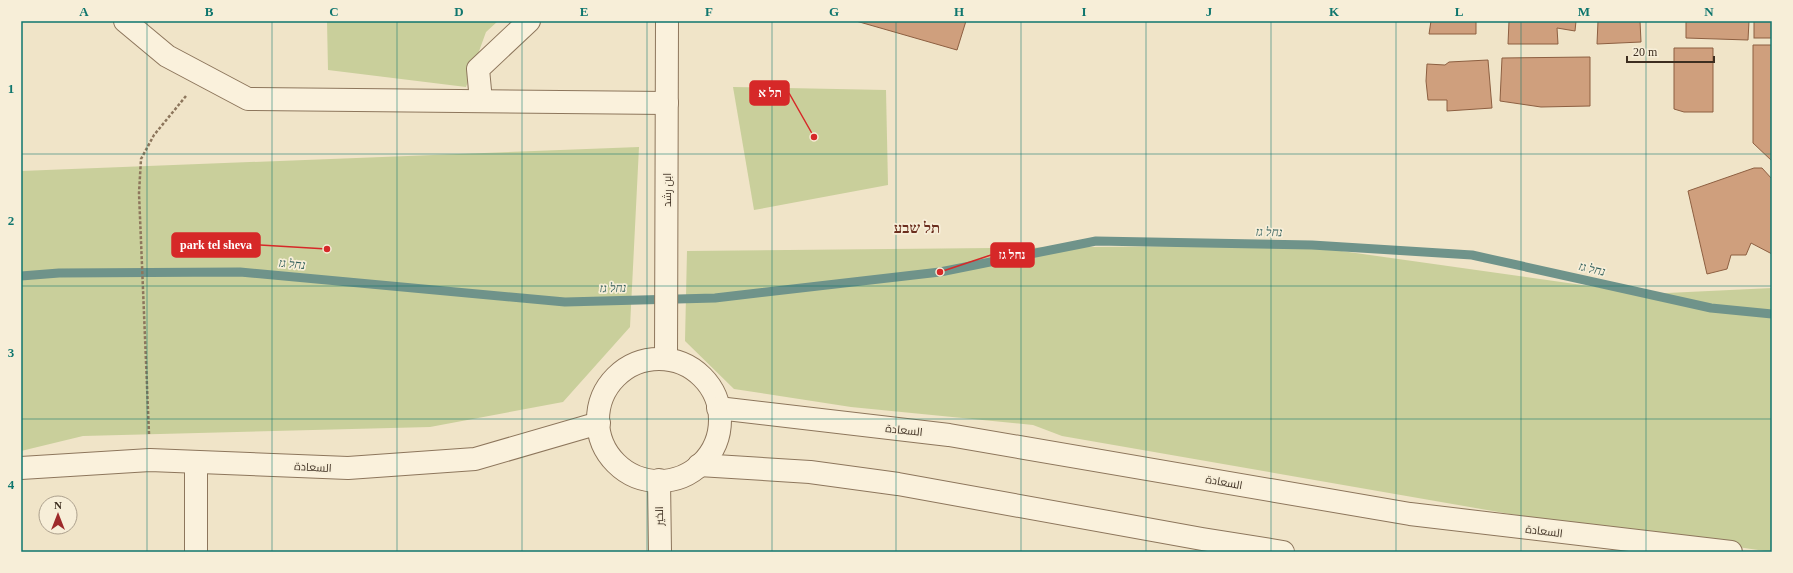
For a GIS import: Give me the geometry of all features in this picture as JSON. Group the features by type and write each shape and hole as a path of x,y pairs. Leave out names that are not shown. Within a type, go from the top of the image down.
{"street":[{"path":"126,21 167,56 248,99 667,103"},
{"path":"481,101 478,69 529,21"},
{"name":"ابن رشد","path":"666,359 667,21"},
{"path":"666,359 686,366 703,377 717,399 718,408 720,420 717,441 708,457 691,473 671,480 647,480 627,473 608,454 599,435 599,405 603,395 615,378 632,365 645,361 666,359"},
{"name":"السعادة","path":"718,408 949,435 1410,514 1731,552"},
{"name":"السعادة","path":"21,468 150,460 348,468 476,459 599,423"},
{"path":"196,462 196,552"},
{"path":"699,465 810,472 898,484 1202,546 1283,552"},
{"name":"الخير","path":"659,480 660,552"}],"path":[{"path":"150,460 139,193 141,159 154,135 203,75"}],"green space":[{"path":"327,21 498,21 486,32 466,87 328,70"},
{"path":"733,87 886,90 888,185 754,210"},
{"path":"639,147 630,327 563,402 430,427 83,436 21,451 21,171"},
{"path":"1299,245 1646,294 1772,288 1772,552 1510,514 1062,436 1033,425 851,407 734,389 685,341 687,251"}],"building":[{"path":"856,21 966,21 957,50"},
{"path":"1431,21 1476,21 1476,34 1429,34"},
{"path":"1509,21 1576,21 1575,31 1557,28 1558,44 1508,44"},
{"path":"1598,21 1640,21 1641,42 1597,44"},
{"path":"1686,21 1749,21 1748,40 1686,38"},
{"path":"1754,21 1772,21 1772,38 1754,38"},
{"path":"1753,45 1772,45 1772,161 1753,143"},
{"path":"1674,48 1713,48 1713,112 1684,112 1674,109"},
{"path":"1590,57 1590,106 1541,107 1500,101 1502,58"},
{"path":"1488,60 1492,108 1447,111 1447,100 1428,100 1426,81 1427,64 1445,65 1449,62"},
{"path":"1754,168 1762,168 1772,179 1772,254 1751,243 1746,255 1731,255 1727,269 1707,274 1688,191"}],"waterway":[{"name":"נחל גז","path":"21,276 59,273 240,272 565,302 715,298 940,272 1096,241 1312,245 1472,255 1711,308 1772,314"}],"place":[{"name":"תל א","path":"814,137"},
{"name":"park tel sheva","path":"327,249"},
{"name":"נחל גז","path":"940,272"}],"district":[{"name":"תל שבע","path":"917,228"}]}
